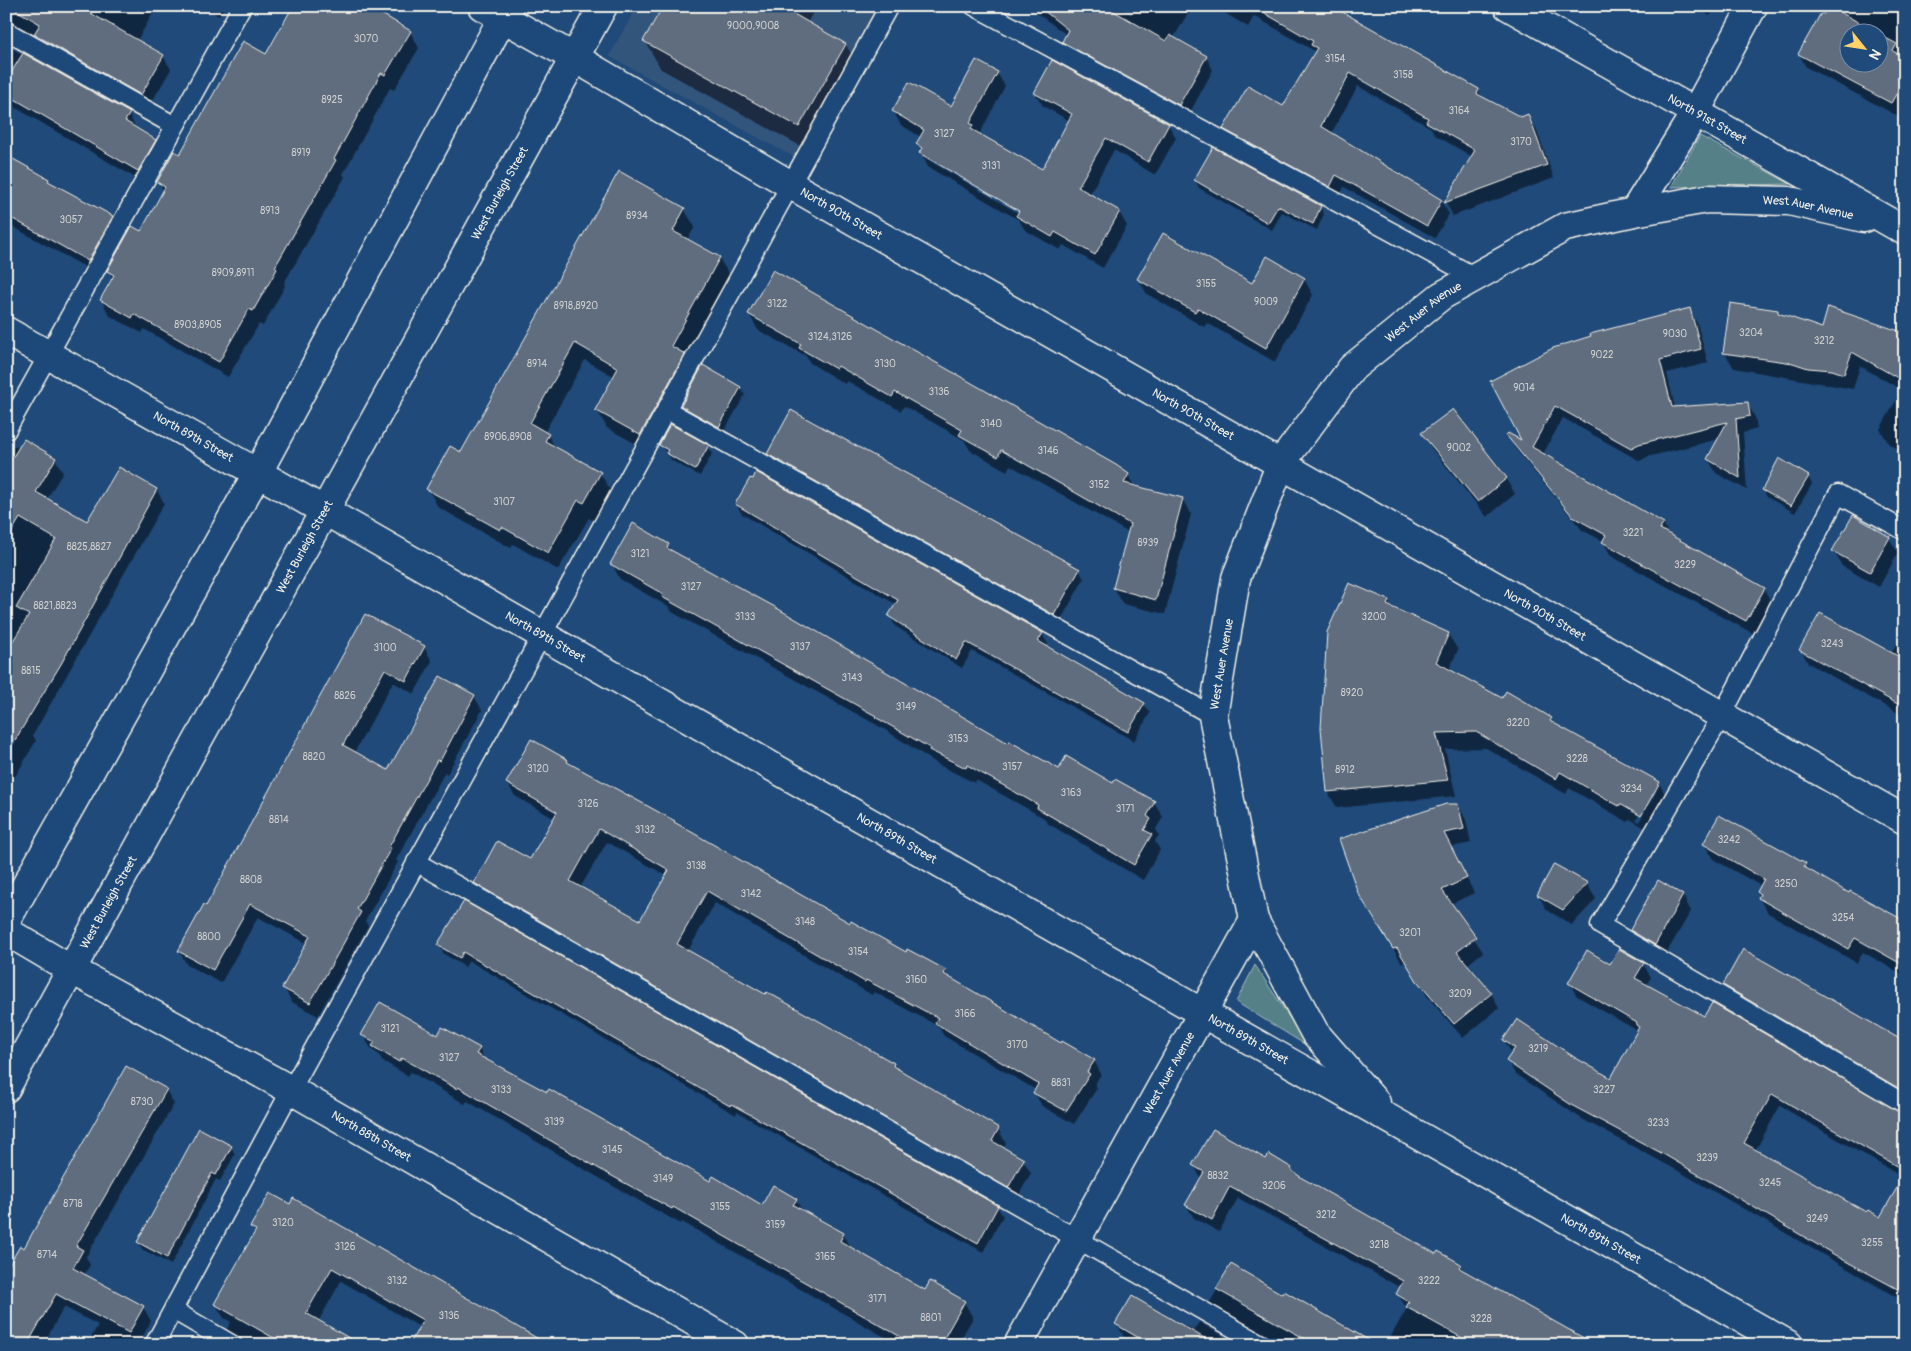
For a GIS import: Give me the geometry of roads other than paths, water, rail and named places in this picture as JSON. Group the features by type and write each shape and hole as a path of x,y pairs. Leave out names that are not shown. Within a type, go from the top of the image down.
{"street":[{"name":"West Burleigh Street","path":"6,1088 603,6"},
{"name":"North 91st Street","path":"1508,6 1899,228"},
{"path":"1634,212 1695,112 1753,6"},
{"name":"North 90th Street","path":"498,10 575,58 791,185 1281,463 1721,717 1905,820"},
{"path":"6,921 257,474 498,10"},
{"name":"West Auer Avenue","path":"1018,1345 1204,1014 1254,920 1213,716 1236,578 1281,463 1352,368 1441,296 1565,227 1707,199 1789,201 1899,228"},
{"name":"North 89th Street","path":"6,331 324,510 1204,1014 1788,1345"},
{"path":"1254,920 1315,1033 1388,1118"},
{"name":"North 88th Street","path":"6,931 72,970 291,1090 735,1345"}],"lane":[{"path":"6,431 242,6"},
{"path":"154,1345 416,862 889,6"},
{"path":"974,6 1475,277"},
{"path":"6,31 175,126"},
{"path":"667,410 1213,716"},
{"path":"1905,531 1838,494 1721,717 1600,925 1905,1104"},
{"path":"416,862 1264,1345"},
{"path":"173,1310 233,1345"}]}
